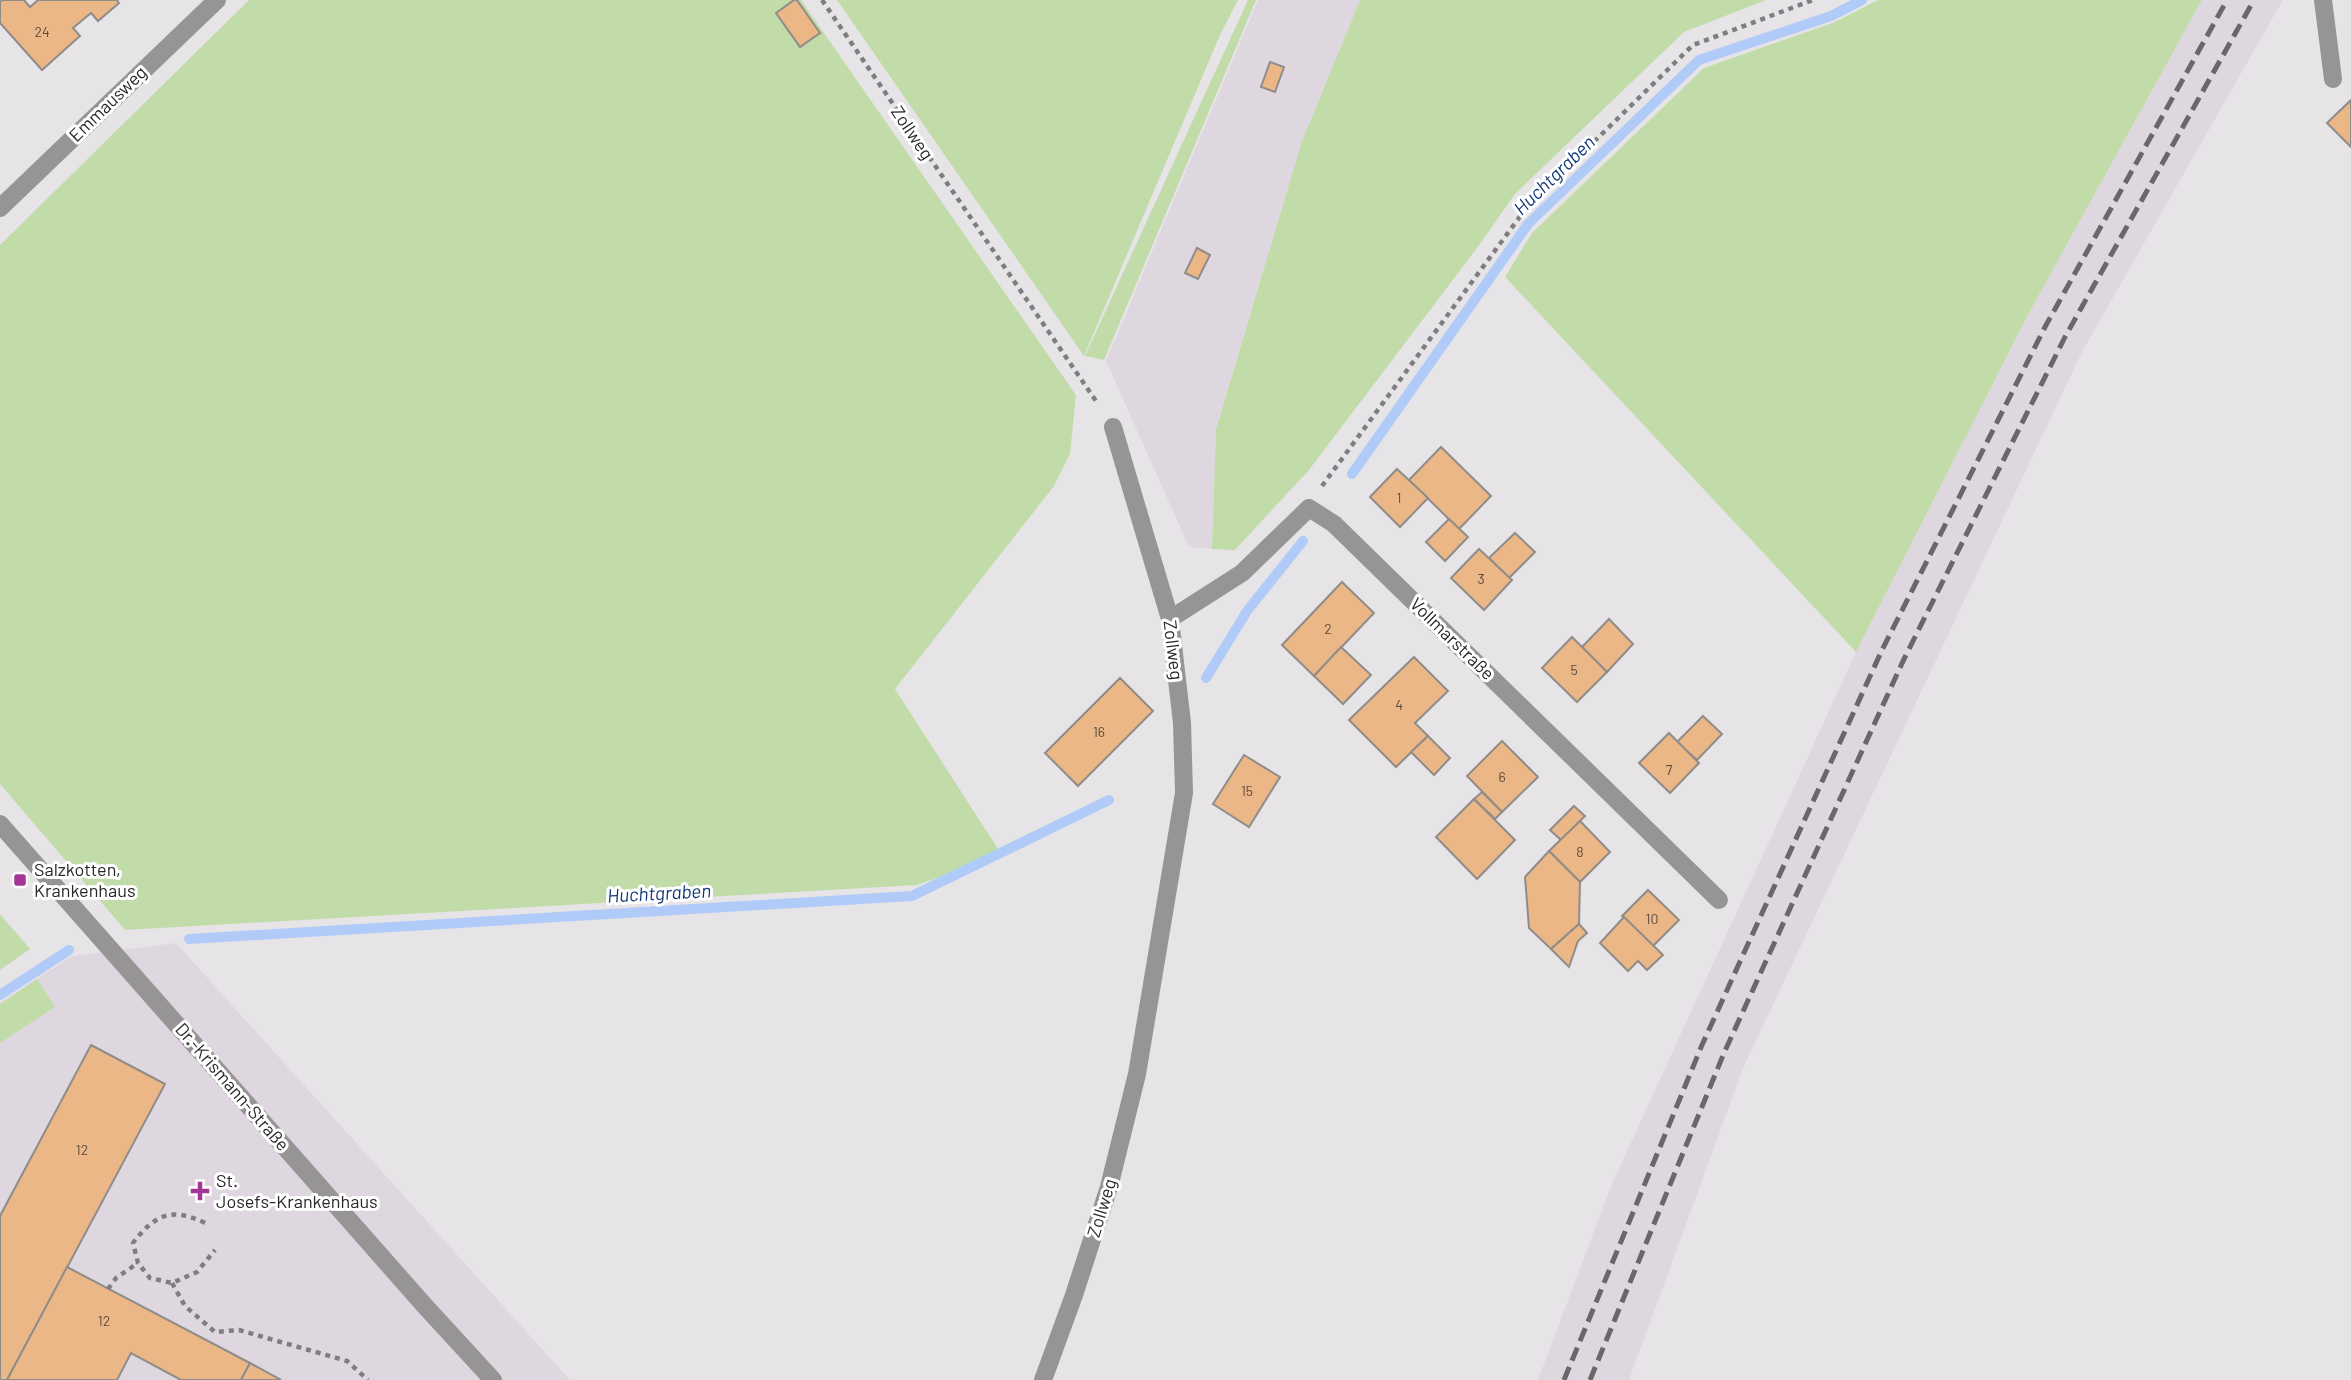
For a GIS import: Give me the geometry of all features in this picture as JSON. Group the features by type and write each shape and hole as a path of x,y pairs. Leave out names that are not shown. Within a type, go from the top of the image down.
{"street":[{"name":"Emmausweg","path":"0,208 217,0"},
{"path":"2323,0 2333,79"},
{"name":"Zollweg","path":"1043,1380 1109,1187 1142,1047 1184,793 1182,723 1170,619 1114,427"},
{"path":"1170,619 1242,573 1309,508"},
{"name":"Vollmarstraße","path":"1309,508 1335,524 1719,900"},
{"name":"Dr.-Krismann-Straße","path":"0,824 424,1305 494,1380"}],"path":[{"name":"Zollweg","path":"822,0 1114,427"},
{"path":"1309,508 1325,480 1527,207 1693,45 1812,0"},
{"path":"205,1223 190,1216 172,1213 144,1229 133,1243 138,1263 150,1278 172,1283 197,1272 215,1250"},
{"path":"108,1289 117,1278 138,1263"},
{"path":"172,1283 185,1306 215,1332 239,1331 348,1361 368,1380"}],"shaded area":[{"path":"1258,0 1360,0 1302,141 1216,428 1212,549 1189,547 1106,361"},
{"path":"2202,0 2283,0 2082,352 1744,1066 1629,1380 1538,1380 1611,1186 1856,652 2029,313"},
{"name":"St. Josefs-Krankenhaus","path":"176,943 570,1380 0,1380 0,1003 72,956"}],"green space":[{"path":"249,0 801,0 1076,395 1070,454 1054,486 895,689 1002,855 917,885 125,930 0,784 0,245"},
{"path":"837,0 1238,0 1220,35 1084,356"},
{"path":"1248,0 1256,0 1104,360 1085,356"},
{"path":"1360,0 1766,0 1684,32 1515,194 1309,470 1235,550 1212,549 1216,429 1302,141"},
{"path":"1878,0 2202,0 2029,313 1856,652 1505,277 1532,233 1704,68 1835,22"},
{"path":"0,914 30,949 0,970"},
{"path":"37,979 55,1007 0,1043 0,1004"}],"building":[{"path":"2,0 24,0 30,7 38,0 117,0 119,3 98,21 91,13 73,28 80,36 42,70 0,23"},
{"path":"797,0 820,33 800,47 776,13"},
{"path":"1270,62 1284,67 1275,92 1261,87"},
{"path":"2351,100 2351,147 2327,123"},
{"path":"1197,248 1210,255 1198,279 1185,273"},
{"path":"1441,447 1491,496 1459,529 1409,480"},
{"path":"1397,469 1428,498 1400,527 1370,497"},
{"path":"1449,519 1468,537 1445,561 1426,542"},
{"path":"1515,533 1535,552 1509,578 1489,558"},
{"path":"1479,549 1512,580 1484,610 1451,578"},
{"path":"1342,582 1374,613 1314,676 1282,645"},
{"path":"1609,619 1633,644 1607,672 1582,647"},
{"path":"1572,637 1607,672 1577,702 1542,668"},
{"path":"1341,647 1371,675 1343,704 1314,676"},
{"path":"1414,657 1448,691 1415,723 1428,736 1396,767 1349,720"},
{"path":"1120,678 1153,711 1078,786 1045,753"},
{"path":"1703,716 1722,734 1697,760 1677,742"},
{"path":"1669,733 1699,763 1670,793 1639,763"},
{"path":"1428,736 1450,758 1434,775 1411,752"},
{"path":"1502,741 1538,777 1502,812 1467,776"},
{"path":"1244,755 1280,777 1249,827 1213,804"},
{"path":"1482,792 1502,812 1495,819 1474,799"},
{"path":"1474,799 1515,840 1477,879 1436,837"},
{"path":"1574,806 1585,816 1561,840 1550,830"},
{"path":"1580,821 1610,852 1580,882 1549,851"},
{"path":"1549,851 1580,882 1579,924 1551,949 1529,928 1525,877"},
{"path":"1648,890 1679,920 1653,946 1622,916"},
{"path":"1624,917 1663,955 1647,970 1638,961 1628,971 1600,943"},
{"path":"1579,924 1587,933 1578,941 1569,967 1551,949"},
{"path":"91,1045 165,1084 7,1380 0,1380 0,1216"},
{"path":"67,1267 250,1363 241,1380 181,1380 131,1353 117,1380 7,1380"},
{"path":"250,1363 281,1380 241,1380"}],"waterway":[{"name":"Huchtgraben","path":"1352,474 1528,224 1699,60 1831,16 1862,0"},
{"name":"Huchtgraben","path":"1206,678 1247,611 1303,541"},
{"name":"Huchtgraben","path":"189,939 912,896 1109,800"},
{"name":"Huchtgraben","path":"0,995 69,950"}],"railway":[{"path":"1564,1380 1702,1045 1882,650 2045,327 2227,0"},
{"path":"1590,1380 1724,1053 1904,659 2065,337 2254,0"}],"place":[{"name":"Salzkotten, Krankenhaus","path":"20,880"},
{"name":"St. Josefs-Krankenhaus","path":"200,1191"}]}
